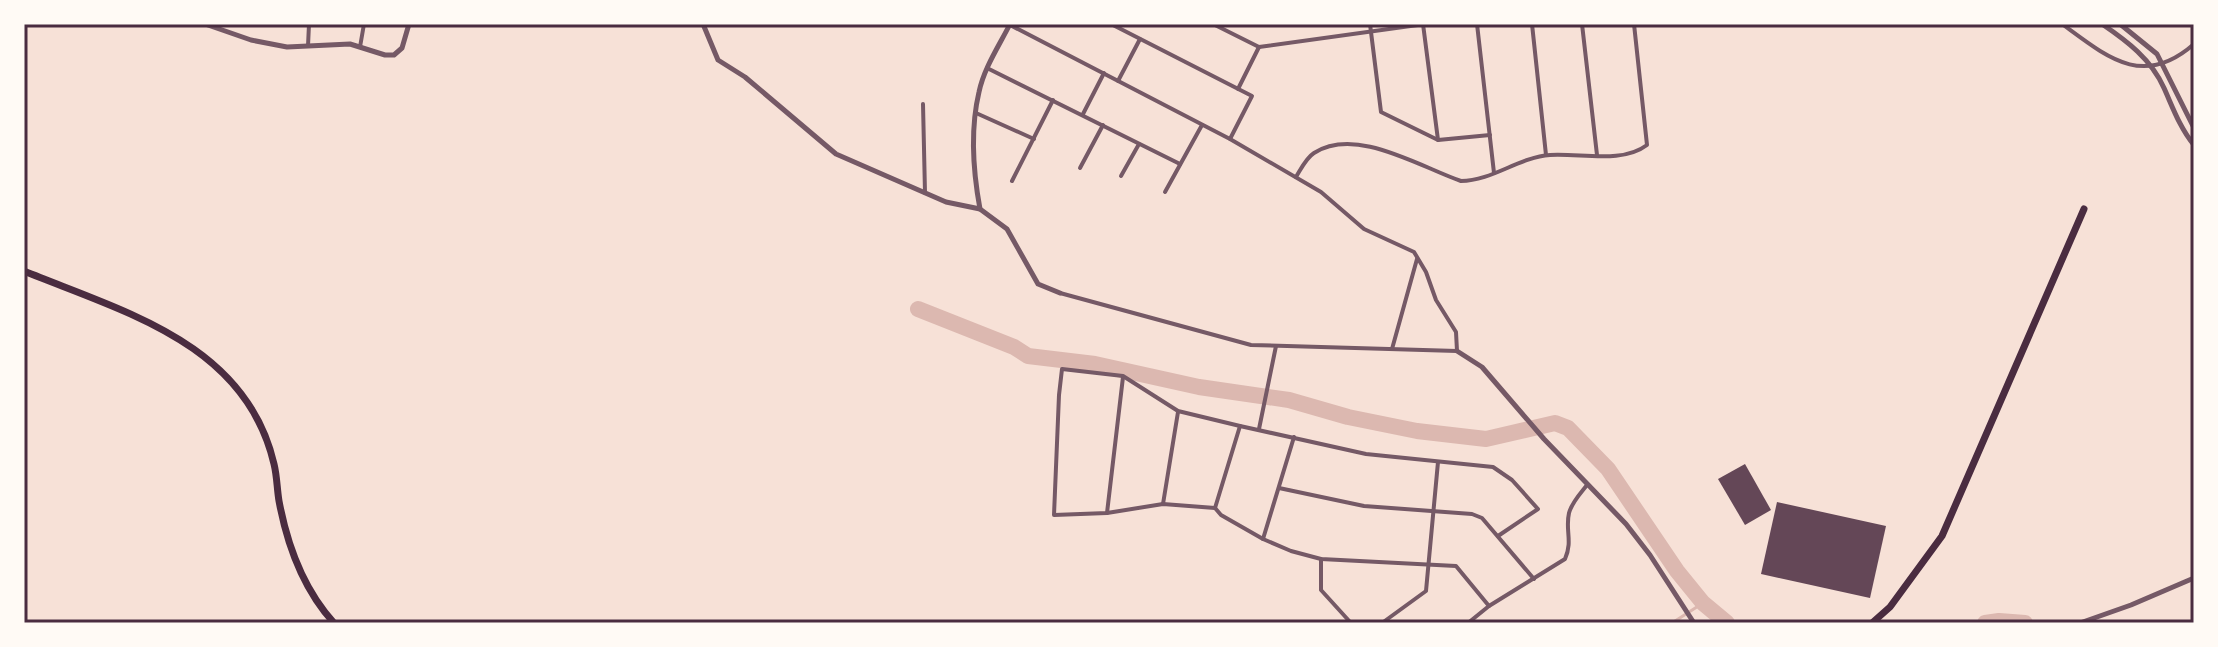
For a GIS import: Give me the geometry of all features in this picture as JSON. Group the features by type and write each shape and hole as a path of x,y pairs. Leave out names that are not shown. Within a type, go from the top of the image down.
{"highway":[{"path":"1872,623 1890,607 1929,558 1954,514 2084,209"},
{"path":"24,271 157,326 189,343 217,366 262,427 274,464 291,545 305,581 334,623"}],"street":[{"path":"205,24 251,40 287,47 350,44 385,55 394,55 402,48 409,24"},
{"path":"308,46 309,24"},
{"path":"360,47 364,24"},
{"path":"703,24 718,60 745,77 836,154 946,202 980,209 1007,229 1038,284 1060,293 1251,345 1457,351 1482,367 1544,439 1626,524 1694,623"},
{"path":"1111,24 1252,96 1230,139"},
{"path":"1124,31 1128,24"},
{"path":"1213,24 1259,47 1424,24 1438,140"},
{"path":"1370,24 1381,112 1438,140 1490,135"},
{"path":"1477,24 1494,173"},
{"path":"1532,24 1546,155"},
{"path":"1582,24 1597,155"},
{"path":"1296,177 1311,154 1337,143 1388,152 1461,181 1474,181 1546,155 1634,155 1647,145 1634,24"},
{"path":"2062,24 2119,63 2135,67 2152,67 2169,61 2194,44"},
{"path":"2102,24 2131,43 2150,66 2194,145"},
{"path":"2120,24 2157,54 2194,128"},
{"path":"980,209 973,156 979,91 987,68 1010,25 1230,139 1338,204 1364,229 1414,252 1426,272 1436,300 1456,332 1457,351"},
{"path":"1118,81 1140,39"},
{"path":"1238,89 1259,47"},
{"path":"987,68 1180,164"},
{"path":"1083,115 1104,73"},
{"path":"1012,181 1053,100"},
{"path":"923,104 925,193"},
{"path":"976,113 1034,139"},
{"path":"1080,168 1103,125"},
{"path":"1165,192 1202,125"},
{"path":"1121,176 1139,144"},
{"path":"1392,349 1417,258"},
{"path":"1259,429 1276,346"},
{"path":"1489,606 1456,566 1321,559 1263,539 1221,515 1215,508 1163,504 1107,513 1054,515 1062,369 1123,376 1178,411 1240,426 1366,454 1493,467 1512,480 1538,509 1498,536"},
{"path":"1107,513 1123,376"},
{"path":"1163,504 1178,411"},
{"path":"1215,508 1240,426"},
{"path":"1263,539 1294,437"},
{"path":"1382,623 1426,591 1438,462"},
{"path":"1468,623 1489,606 1565,559 1571,547 1568,516 1587,485"},
{"path":"1279,488 1364,506 1472,514 1482,518 1534,579"},
{"path":"1321,559 1321,590 1351,623"},
{"path":"2080,623 2194,578"}],"building":[{"path":"1745,464 1771,510 1745,525 1718,479"},
{"path":"1777,502 1886,526 1870,598 1761,574"}],"waterway":[{"path":"918,309 1014,347 1028,356 1095,364 1199,387 1289,400 1348,417 1417,431 1486,439 1555,423 1568,428 1608,469 1677,571 1703,603 1727,623"},
{"path":"1672,623 1703,603"},
{"path":"1985,623 2025,623"}]}
